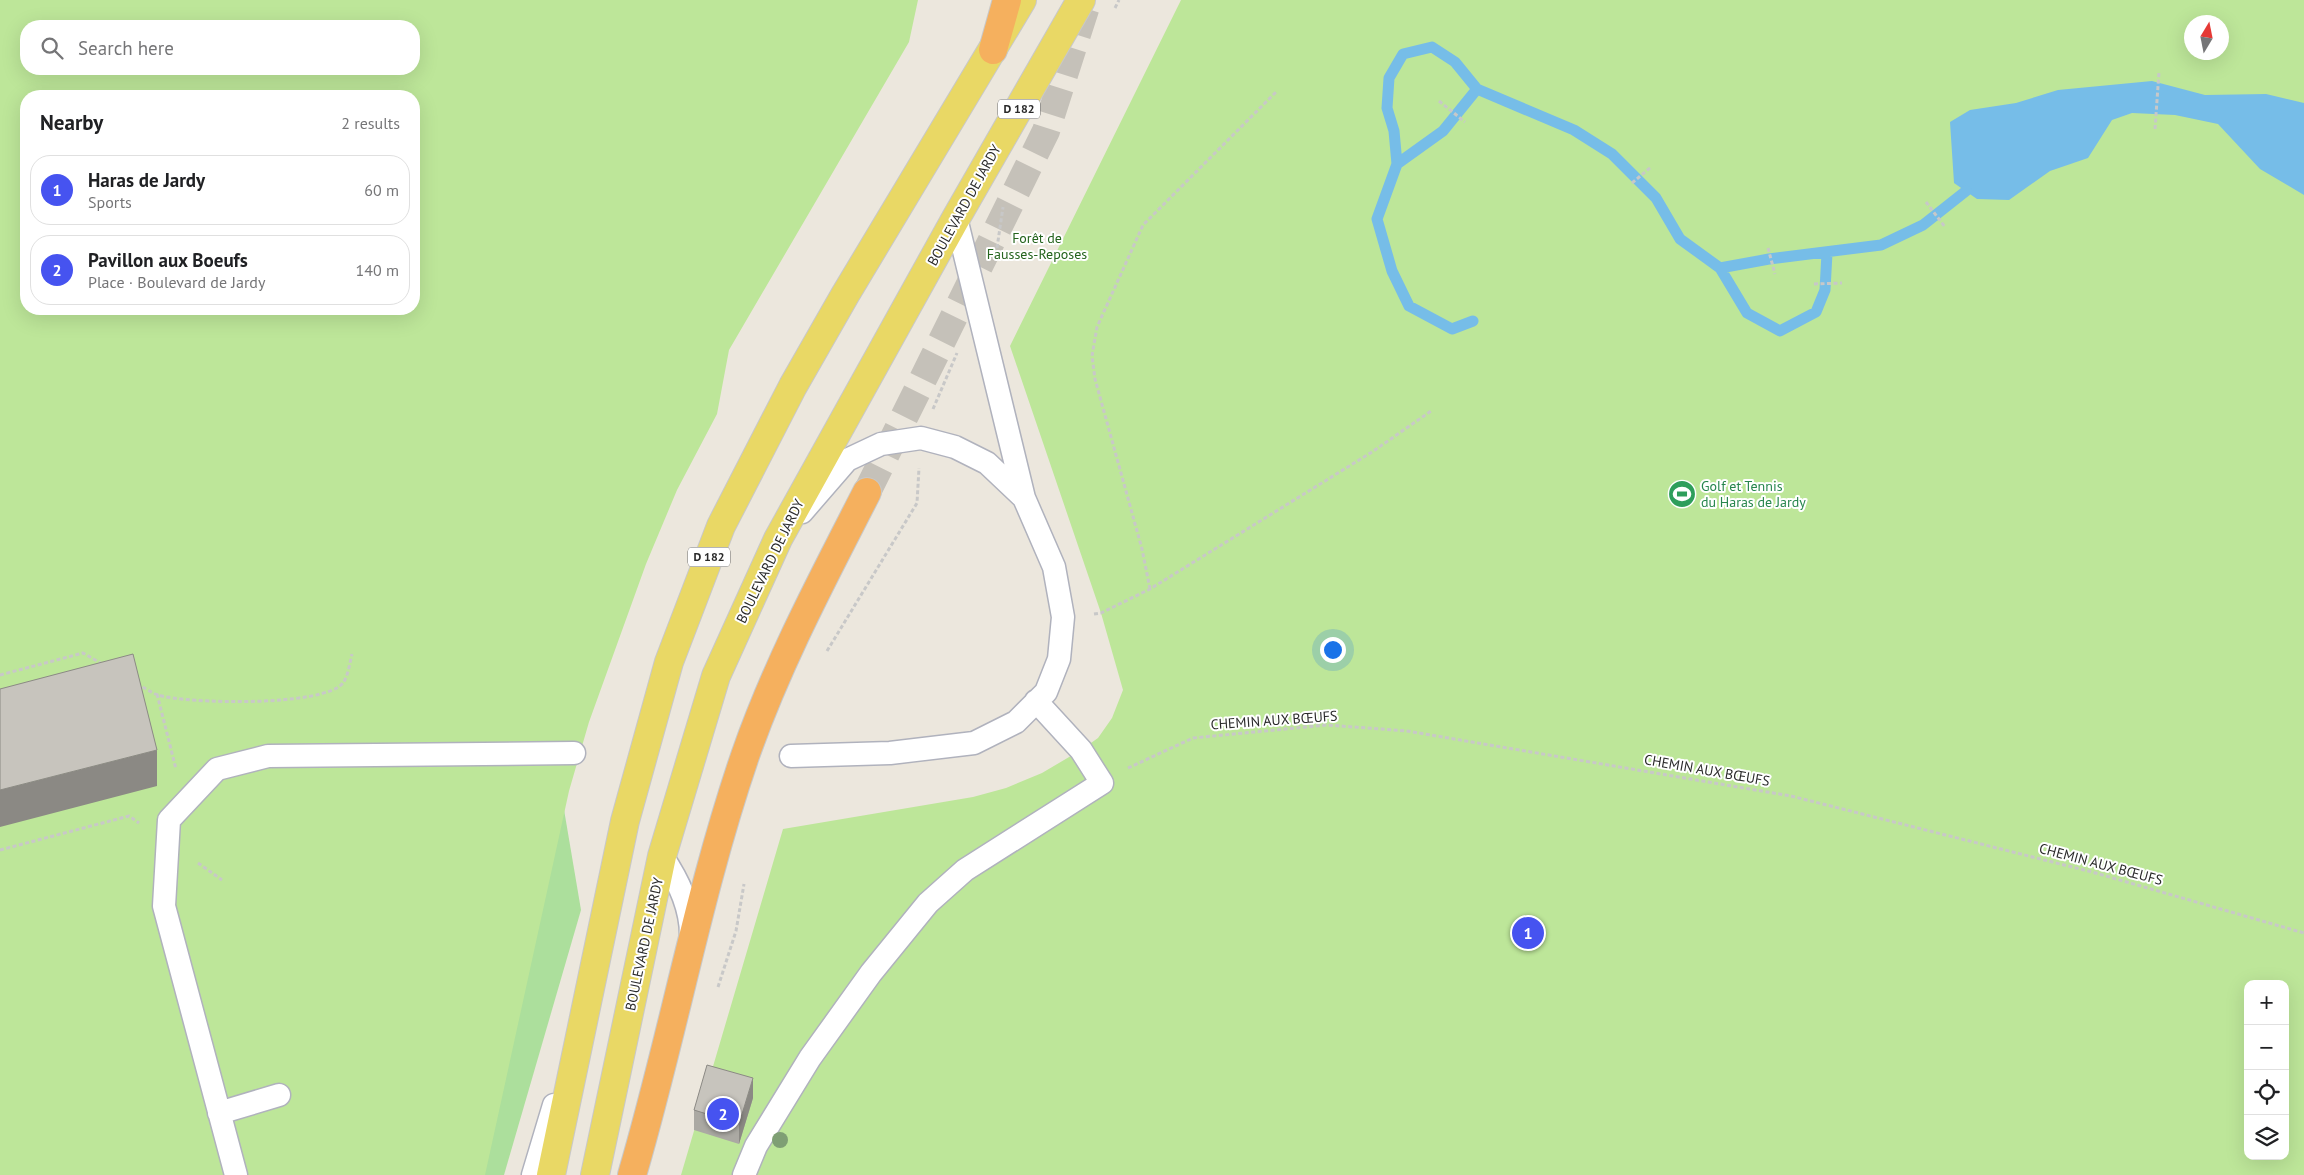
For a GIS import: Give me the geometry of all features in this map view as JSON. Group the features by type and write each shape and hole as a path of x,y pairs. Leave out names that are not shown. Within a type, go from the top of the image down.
{"highway":[{"path":"993,50 1008,0"},
{"path":"632,1175 725,823 745,756 770,690 799,626 867,492"}],"main road":[{"name":"D 182","path":"551,1175 625,821 669,662 721,526 793,386 1022,0"},
{"name":"BOULEVARD DE JARDY","path":"595,1175 662,856 716,676 778,539 956,218 1081,0"}],"lane":[{"path":"791,756 890,753 974,742 1016,722 1046,692 1059,659 1063,617 1054,566 1024,498 956,218"},
{"path":"778,539 847,460 881,444 921,438 955,447 987,463 1024,498"},
{"path":"744,1175 756,1146 810,1058 871,973 928,903 965,870 1102,783 1081,750 1036,701"},
{"path":"236,1175 164,906 169,820 217,769 268,756 574,753"},
{"path":"662,856 676,877 686,901 691,926 691,951"},
{"path":"533,1175 590,987"},
{"path":"219,1113 279,1094"}],"path":[{"path":"1110,17 1119,0"},
{"path":"2155,128 2159,72"},
{"path":"1150,588 1142,549 1095,379 1092,356 1097,326 1143,225 1277,91"},
{"path":"1439,101 1465,122"},
{"path":"1632,184 1651,167"},
{"path":"996,249 1004,199"},
{"path":"1926,202 1945,227"},
{"path":"1768,248 1775,274"},
{"path":"1814,284 1842,283"},
{"path":"825,654 917,503 921,438 966,331 982,323"},
{"path":"1063,617 1101,613 1150,588 1372,452 1431,411"},
{"path":"0,675 83,654 108,667"},
{"path":"132,681 157,694 198,702 258,702 329,692 343,682 352,654"},
{"path":"157,694 185,802"},
{"name":"CHEMIN AUX BŒUFS","path":"1102,783 1140,761 1193,738 1327,725 1406,731 1791,796 2092,872 2304,933"},
{"path":"0,850 129,816 222,880"},
{"path":"717,989 736,931 744,882"}],"green space":[{"path":"0,0 918,0 909,42 729,350 717,414 677,490 646,564 589,722 569,791 485,1175 0,1175"},
{"path":"1181,0 2304,0 2304,1175 681,1175 783,829 973,797 1006,788 1042,773 1081,750 1098,738 1112,718 1123,690 1101,613 1010,346"},
{"path":"559,780 581,910 504,1175 448,1175"}],"water":[{"path":"2152,81 2205,95 2266,94 2304,103 2304,195 2260,169 2218,124 2175,115 2132,113 2112,120 2088,158 2050,171 2009,200 1977,199 1954,183 1950,122 1970,110 2016,103 2058,90"}],"building":[{"path":"133,654 157,750 0,790 0,689"},
{"path":"707,1065 753,1078 739,1124 694,1110"}],"waterway":[{"path":"1473,321 1452,329 1409,306 1392,271 1377,219 1397,164 1394,131 1387,108 1389,78 1403,54 1432,47 1455,62 1477,89 1574,130 1612,154 1656,198 1680,239 1720,268 1769,259 1881,245 1923,225 1966,191"},
{"path":"1397,164 1443,131 1477,89"},
{"path":"1720,268 1747,313 1780,331 1816,312 1825,290 1827,253"}],"tunnel":[{"path":"867,492 1046,131 1088,0"}],"place":[{"name":"Golf et Tennis du Haras de Jardy","path":"1682,494"},
{"name":"Haras de Jardy","path":"1528,933"},
{"name":"Pavillon aux Boeufs","path":"723,1114"}],"park label":[{"name":"Forêt de Fausses-Reposes","path":"1037,246"}]}
